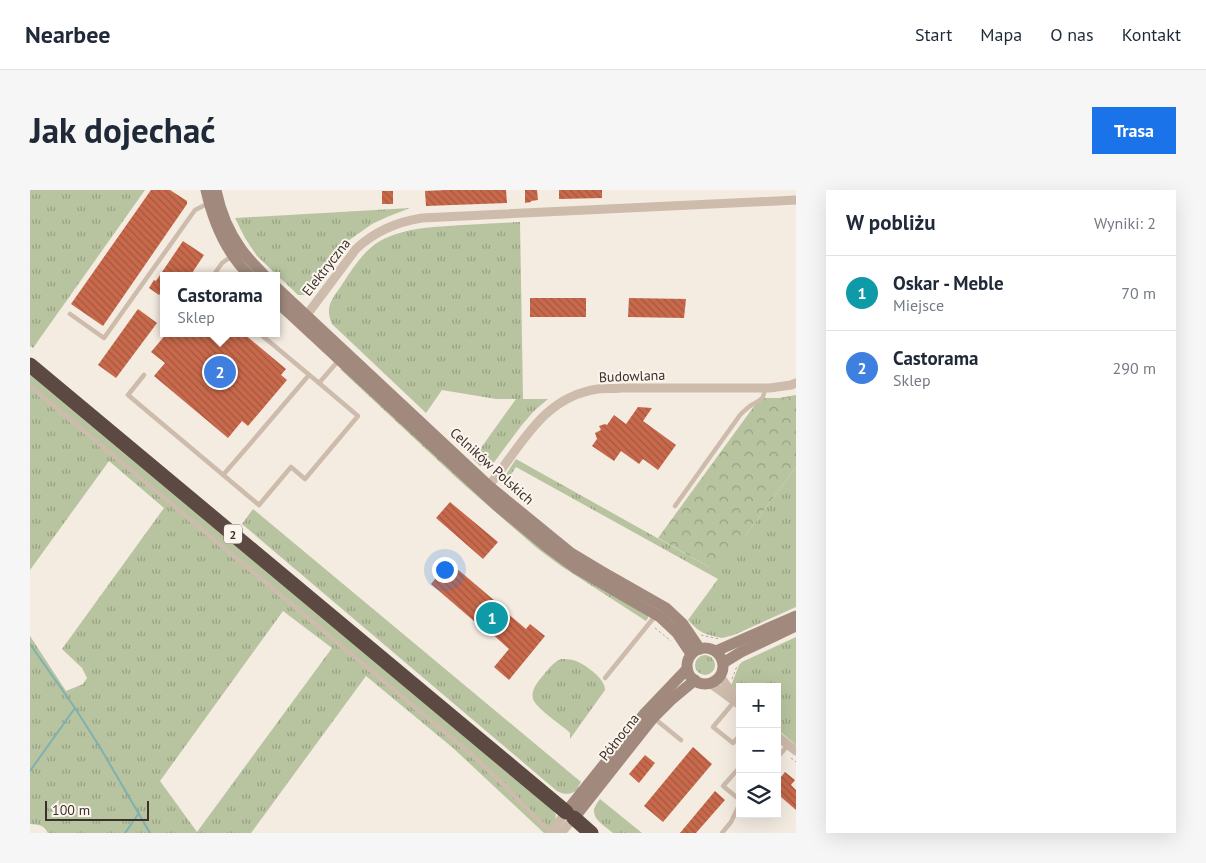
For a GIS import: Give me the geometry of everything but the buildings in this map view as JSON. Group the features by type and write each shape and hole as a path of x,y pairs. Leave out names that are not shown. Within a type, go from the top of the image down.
{"highway":[{"name":"2","path":"30,365 591,833"}],"street":[{"path":"206,190 215,198 240,248 261,272"},
{"path":"215,198 221,236 247,272"},
{"name":"Elektryczna","path":"303,319 356,249 382,230 398,223 422,218 796,200"},
{"name":"Celników Polskich","path":"280,292 339,360 486,490 571,552 600,571 666,608 683,624 696,651"},
{"name":"Celników Polskich","path":"280,304 303,319 547,547 653,619 674,630 684,643 696,651"},
{"name":"Budowlana","path":"486,490 537,422 551,408 572,397 598,389 764,388 796,383"},
{"path":"716,651 796,616"},
{"path":"723,663 749,648 796,626"},
{"path":"709,648 716,651 723,663 722,670 715,679 704,684 690,676 687,662 696,651 709,648"},
{"name":"Północna","path":"570,815 646,713 687,669"},
{"path":"715,679 736,700"},
{"name":"Północna","path":"646,713 671,700 695,680"},
{"path":"781,739 792,748"},
{"path":"551,832 570,815"},
{"path":"562,833 570,815"}],"lane":[{"path":"70,314 104,338 195,210 215,198"},
{"path":"215,272 222,263 233,255"},
{"path":"144,375 128,396 259,505 291,467 305,479 358,416 264,337"},
{"path":"319,383 339,360"},
{"path":"222,475 309,375"},
{"path":"30,386 472,755 551,832"},
{"path":"675,506 740,415 760,401 763,397 764,388"},
{"path":"605,678 653,619"},
{"path":"736,704 713,727 733,743 736,740"},
{"path":"646,713 681,740"},
{"path":"781,755 792,748"},
{"path":"736,771 723,786 736,798"},
{"path":"722,833 731,822 736,811"}],"path":[{"path":"653,619 676,646"},
{"path":"698,633 723,640"},
{"path":"731,682 738,663"}],"green space":[{"path":"30,190 145,190 33,348 30,346"},
{"path":"410,208 372,224 348,241 311,294 308,295 298,295 280,278 280,272 274,272 257,256 235,218"},
{"path":"520,222 523,399 548,399 521,426 492,465 480,466 473,459 516,399 496,399 442,390 426,413 332,324 329,307 336,293 364,254 374,245 390,236 410,230 431,227"},
{"path":"340,369 648,615 646,621 538,549 461,482"},
{"path":"30,375 553,810 556,815 553,824 564,833 544,833 453,748 366,676 251,833 48,833 42,826 30,824 30,636 66,691 83,684 87,678 82,668 62,649 164,508 109,461 30,570","holes":["283,611 332,648 197,832 160,781"]},
{"path":"796,395 796,467 730,554 709,567 658,538 760,398 779,398"},
{"path":"516,459 709,567 745,536 796,467 796,607 734,635 722,638 703,633 688,620 718,579 516,467 508,479 505,476"},
{"path":"253,509 581,782 578,787 580,788 569,794 557,791 242,524"},
{"path":"796,637 796,745 781,732 781,683 736,683 736,692 731,686 742,662"},
{"path":"705,655 712,658 715,665 712,672 705,675 698,672 695,665 698,658"},
{"path":"561,659 573,660 588,668 602,681 605,690 570,739 570,733 539,707 533,699 534,688 539,680 553,664"},
{"path":"600,799 642,833 613,833 596,818 594,810"}],"waterway":[{"path":"30,644 75,708 150,833"},
{"path":"30,771 75,708"},
{"path":"125,833 139,813"}],"place":[{"name":"Castorama","path":"220,372"},
{"name":"Oskar - Meble","path":"492,618"}]}
